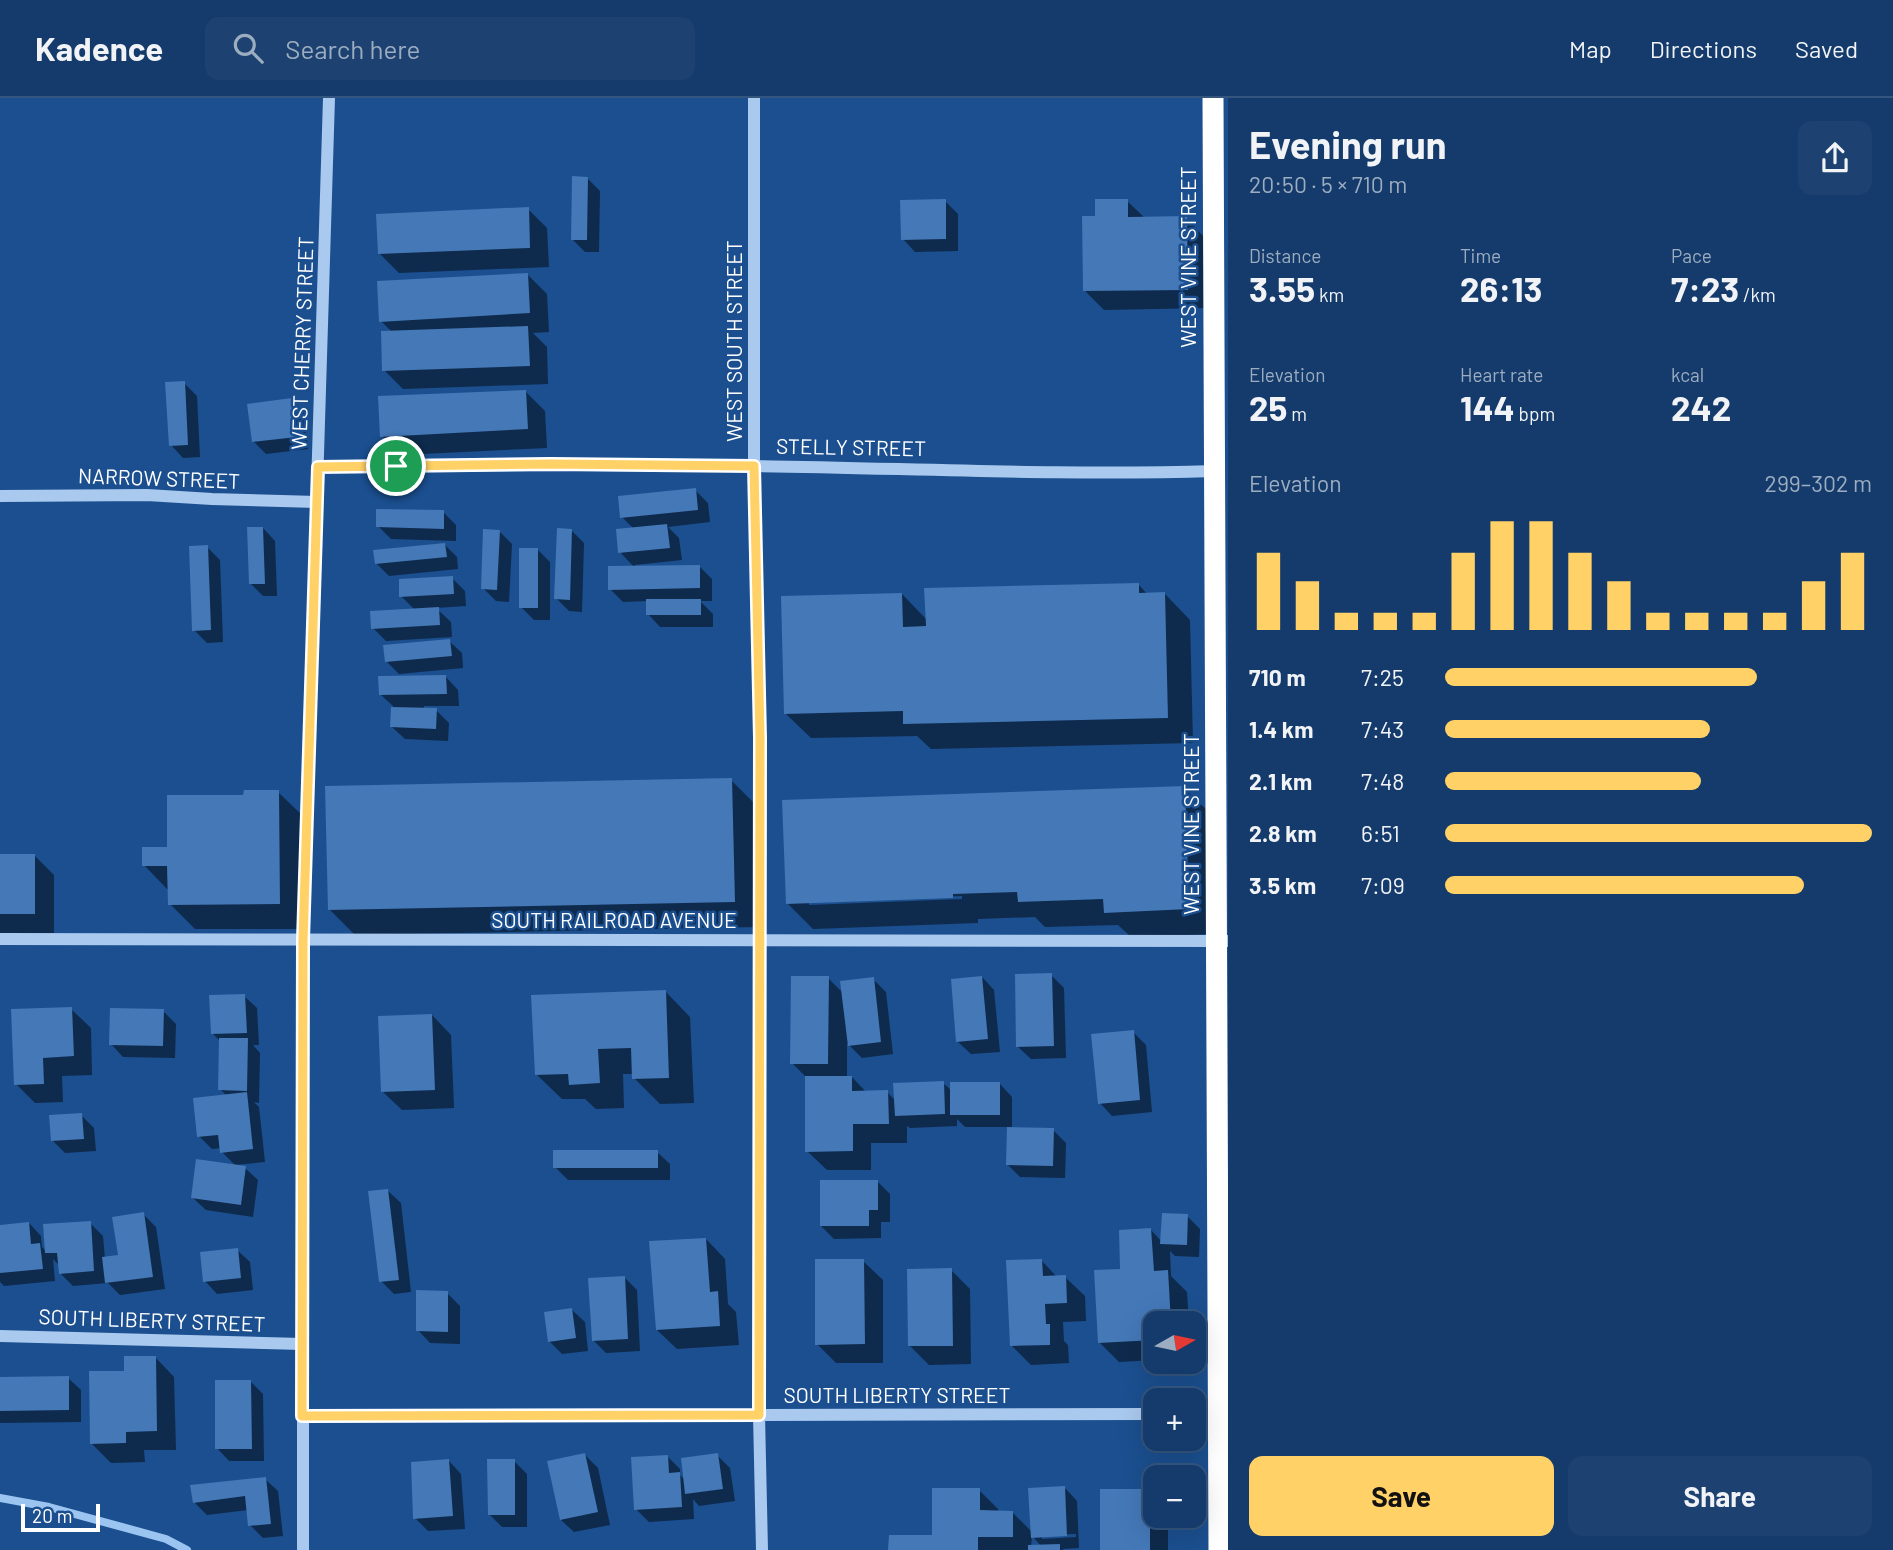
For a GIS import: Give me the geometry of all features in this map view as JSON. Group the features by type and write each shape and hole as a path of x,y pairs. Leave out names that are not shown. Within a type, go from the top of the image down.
{"highway":[{"name":"WEST VINE STREET","path":"1213,98 1221,205 1214,471 1223,942 1223,1414 1219,1550"}],"street":[{"name":"WEST CHERRY STREET","path":"302,1416 303,940 329,98"},
{"name":"WEST SOUTH STREET","path":"754,98 754,466 760,738 759,1415 762,1550"},
{"name":"STELLY STREET","path":"318,467 550,464 1129,474 1214,471"},
{"name":"NARROW STREET","path":"0,496 147,495 317,502"},
{"name":"SOUTH RAILROAD AVENUE","path":"0,939 1223,942"},
{"name":"SOUTH LIBERTY STREET","path":"0,1336 302,1344"},
{"name":"SOUTH LIBERTY STREET","path":"302,1416 1143,1415"},
{"path":"302,1416 303,1550"}],"building":[{"path":"572,176 588,177 587,240 571,240"},
{"path":"946,199 946,239 901,240 900,200"},
{"path":"1095,199 1128,199 1128,217 1187,216 1188,290 1083,291 1082,216 1095,216"},
{"path":"529,207 530,248 378,254 376,214"},
{"path":"528,273 530,313 379,322 377,281"},
{"path":"528,326 530,366 382,371 381,331"},
{"path":"185,381 188,445 169,446 165,382"},
{"path":"526,390 528,429 380,437 378,396"},
{"path":"292,398 297,437 252,442 247,404"},
{"path":"696,488 698,510 620,518 618,496"},
{"path":"376,509 444,510 444,529 376,527"},
{"path":"667,524 670,548 618,553 616,529"},
{"path":"247,527 263,527 265,584 249,584"},
{"path":"557,528 572,529 570,600 554,599"},
{"path":"483,529 500,530 497,590 481,589"},
{"path":"445,543 447,557 375,564 373,550"},
{"path":"208,545 211,630 192,631 189,546"},
{"path":"519,548 538,548 538,608 519,608"},
{"path":"700,565 700,588 608,590 608,566"},
{"path":"453,576 454,594 399,597 399,579"},
{"path":"1139,583 1139,593 1165,592 1168,718 903,724 903,711 784,714 781,596 902,593 903,627 926,626 924,588"},
{"path":"646,599 701,599 701,615 646,615"},
{"path":"439,607 440,625 371,629 370,611"},
{"path":"450,639 452,656 385,662 383,645"},
{"path":"446,675 447,694 379,695 378,676"},
{"path":"391,707 437,708 436,729 390,727"},
{"path":"732,778 735,902 328,910 325,786"},
{"path":"1185,786 1189,909 1104,913 1103,899 1018,902 1017,892 953,894 953,898 786,904 782,800"},
{"path":"244,790 279,790 280,904 168,905 167,866 142,866 142,847 167,847 167,795 243,795"},
{"path":"0,854 35,854 35,914 0,914"},
{"path":"1052,973 1054,1046 1016,1047 1015,974"},
{"path":"791,976 829,976 828,1064 790,1064"},
{"path":"982,976 988,1039 956,1042 951,979"},
{"path":"874,977 881,1042 848,1046 840,981"},
{"path":"666,990 669,1078 632,1079 631,1048 598,1049 600,1083 569,1085 568,1074 535,1075 531,995"},
{"path":"245,994 247,1033 211,1034 209,995"},
{"path":"72,1007 74,1056 43,1058 44,1084 14,1085 11,1009"},
{"path":"110,1008 164,1009 163,1046 109,1045"},
{"path":"432,1014 435,1090 381,1092 378,1016"},
{"path":"1134,1030 1140,1100 1098,1104 1091,1034"},
{"path":"219,1038 248,1038 247,1091 218,1090"},
{"path":"805,1076 852,1076 852,1091 888,1090 889,1124 853,1124 853,1151 805,1152"},
{"path":"944,1081 945,1114 895,1116 893,1083"},
{"path":"950,1082 1000,1082 1000,1115 950,1115"},
{"path":"247,1092 253,1149 220,1153 218,1135 197,1137 193,1098"},
{"path":"82,1113 84,1139 51,1141 49,1115"},
{"path":"1007,1127 1054,1128 1053,1166 1006,1165"},
{"path":"553,1150 658,1150 658,1168 553,1168"},
{"path":"196,1159 246,1166 241,1205 191,1198"},
{"path":"820,1180 878,1180 878,1210 869,1210 869,1226 820,1226"},
{"path":"388,1189 399,1280 379,1282 368,1191"},
{"path":"144,1212 153,1277 105,1283 102,1257 118,1255 112,1217"},
{"path":"1162,1213 1188,1214 1187,1245 1160,1244"},
{"path":"91,1221 94,1271 59,1274 57,1253 45,1253 43,1224"},
{"path":"29,1222 31,1244 40,1243 43,1269 0,1273 0,1225"},
{"path":"1151,1228 1154,1271 1168,1270 1170,1311 1143,1311 1143,1341 1098,1343 1094,1270 1120,1269 1119,1230"},
{"path":"706,1238 710,1292 718,1291 720,1326 656,1330 649,1241"},
{"path":"238,1248 241,1278 203,1282 200,1252"},
{"path":"815,1259 864,1259 865,1344 815,1345"},
{"path":"1042,1259 1043,1276 1066,1275 1067,1303 1045,1304 1046,1324 1050,1324 1050,1345 1010,1346 1006,1260"},
{"path":"952,1268 953,1346 908,1346 907,1269"},
{"path":"625,1276 628,1339 592,1341 588,1278"},
{"path":"416,1290 448,1291 448,1332 416,1331"},
{"path":"572,1308 576,1338 548,1342 544,1312"},
{"path":"124,1356 156,1356 157,1431 126,1432 126,1443 90,1444 89,1371 124,1371"},
{"path":"69,1376 69,1410 0,1411 0,1377"},
{"path":"215,1380 251,1380 252,1449 215,1449"},
{"path":"585,1453 598,1512 560,1520 547,1461"},
{"path":"718,1453 723,1489 685,1494 681,1458"},
{"path":"668,1455 669,1473 680,1472 682,1507 634,1510 631,1457"},
{"path":"449,1459 453,1516 413,1519 411,1462"},
{"path":"487,1459 515,1459 515,1515 488,1515"},
{"path":"266,1477 271,1524 248,1526 245,1496 193,1503 190,1485"},
{"path":"1065,1486 1067,1536 1031,1538 1028,1488"},
{"path":"932,1488 980,1488 980,1510 1013,1511 1013,1537 978,1537 978,1550 888,1550 889,1535 932,1535"},
{"path":"1100,1489 1143,1489 1143,1528 1150,1528 1150,1550 1100,1550"},
{"path":"1060,1544 1060,1550 1028,1550 1028,1545"}],"waterway":[{"path":"0,1498 49,1507 166,1539 187,1550"}],"route":[{"path":"396,466 754,466 760,738 759,1415 302,1416 303,940 318,467 396,466"}]}
